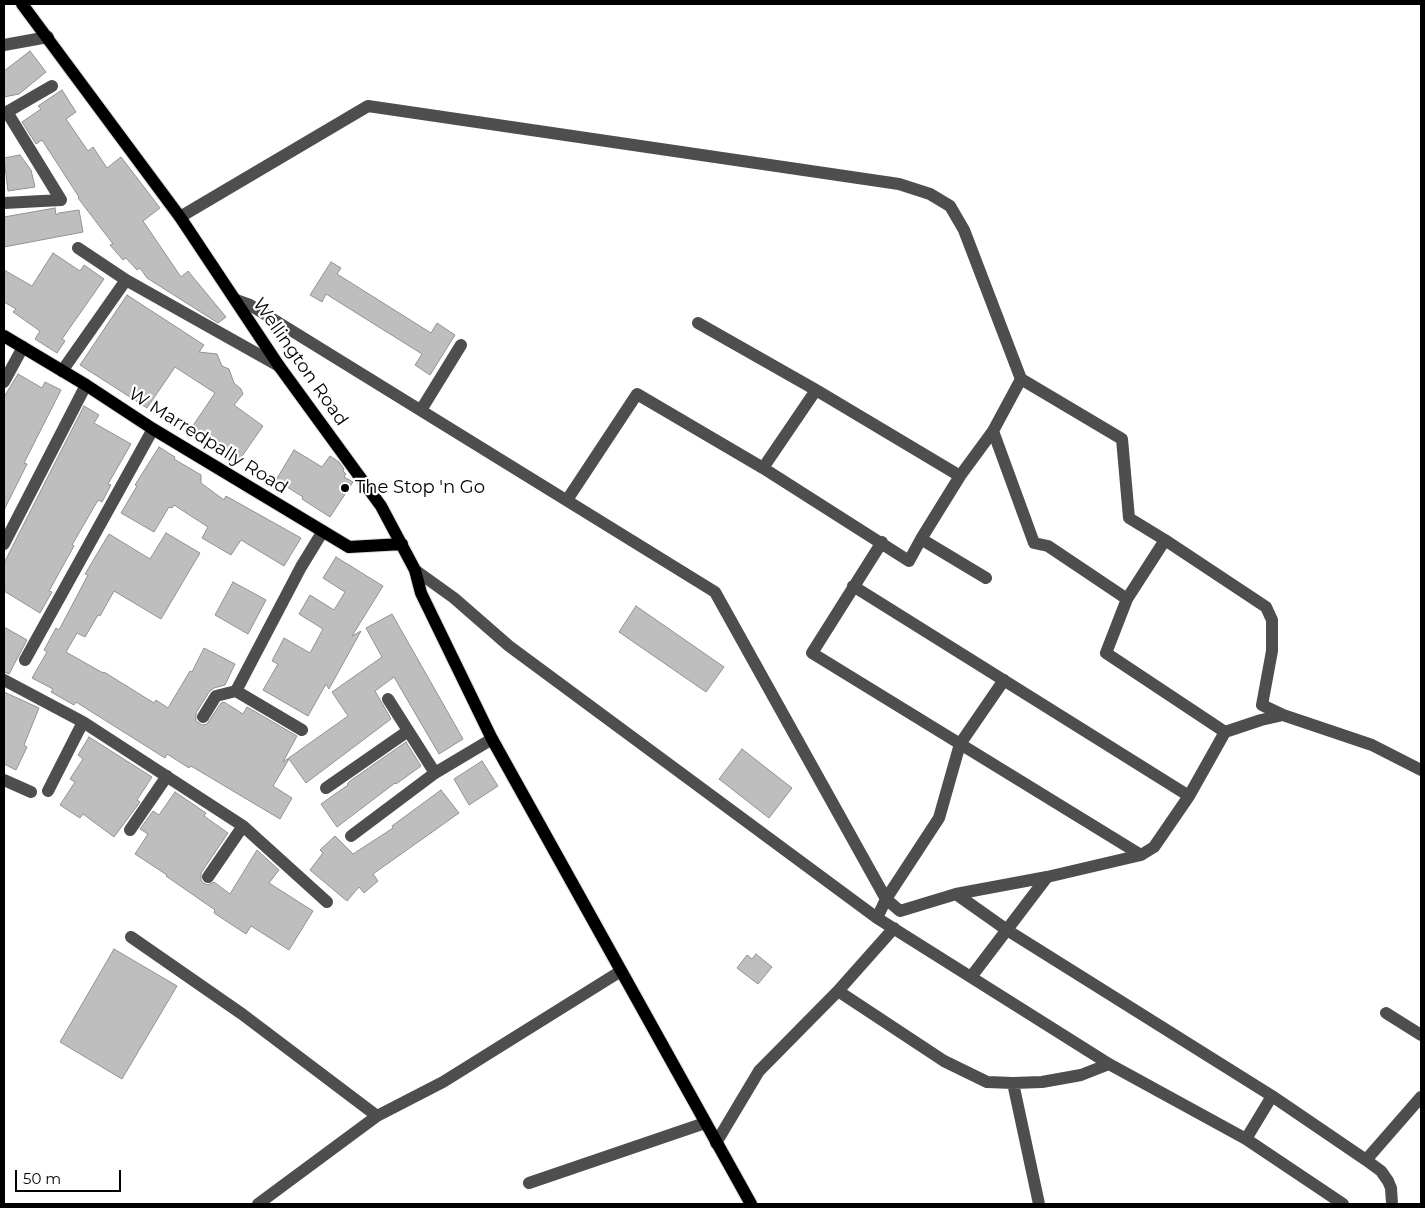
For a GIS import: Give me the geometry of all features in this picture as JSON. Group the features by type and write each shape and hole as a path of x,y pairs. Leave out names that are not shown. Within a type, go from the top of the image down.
{"main road":[{"name":"Wellington Road","path":"22,4 180,217 279,366 381,506 415,570 421,593 492,739 751,1204"},
{"name":"W Marredpally Road","path":"4,336 62,370 153,429 349,547 402,544"}],"street":[{"path":"4,45 48,37"},
{"path":"4,203 61,200 5,112 52,86"},
{"path":"180,217 368,106 899,184 930,194 950,206 964,230 1021,379 1122,439 1129,518 1266,607 1272,620 1272,651 1262,705 1283,715 1372,745 1421,770"},
{"path":"78,248 126,280 279,366"},
{"path":"62,370 126,280"},
{"path":"236,300 250,305 715,592 886,899 900,911 956,894 1047,877 1141,854 1154,848 1189,796 1225,732 1283,715"},
{"path":"698,323 816,390 960,476"},
{"path":"421,410 461,345"},
{"path":"4,382 23,347"},
{"path":"567,500 637,394 763,468 882,542 909,561 960,476 993,431 1021,379"},
{"path":"4,544 86,385"},
{"path":"763,468 816,390"},
{"path":"25,660 153,429"},
{"path":"993,431 1034,543 1048,546 1127,599"},
{"path":"236,691 301,567 323,531"},
{"path":"921,539 986,578"},
{"path":"1165,540 1127,599 1106,653 1225,732"},
{"path":"882,542 812,653 1141,854"},
{"path":"415,570 454,598 509,646 877,918 1109,1064 1246,1139 1342,1204"},
{"path":"853,586 1189,796"},
{"path":"4,680 83,722 243,826 327,902"},
{"path":"877,918 886,899 939,818 960,744 1004,680"},
{"path":"203,717 216,696 236,691 302,730"},
{"path":"388,698 435,773"},
{"path":"48,791 83,722"},
{"path":"326,788 408,731"},
{"path":"351,836 435,773 492,739"},
{"path":"130,830 167,776"},
{"path":"4,780 30,792"},
{"path":"208,877 243,826"},
{"path":"971,977 1047,877"},
{"path":"956,894 1007,930 1272,1096 1366,1160 1381,1171 1388,1181 1391,1188 1392,1204"},
{"path":"716,1143 759,1071 838,991 894,928"},
{"path":"131,937 242,1014 377,1116"},
{"path":"258,1204 377,1116 442,1082 622,971"},
{"path":"838,991 944,1061 987,1082 1042,1082 1081,1075 1109,1064"},
{"path":"1386,1013 1421,1035"},
{"path":"1013,1083 1039,1204"},
{"path":"1246,1139 1272,1096"},
{"path":"1366,1160 1421,1097"},
{"path":"529,1183 706,1123"}],"building":[{"path":"30,51 46,72 19,94 4,97 4,71"},
{"path":"62,90 76,112 66,119 88,151 93,147 107,168 121,157 160,208 143,221 181,277 188,271 226,317 218,323 147,278 140,268 137,270 126,258 123,260 110,245 113,244 78,198 42,140 36,144 22,122 41,109 38,106"},
{"path":"20,155 31,170 35,187 8,191 4,158"},
{"path":"55,208 56,215 79,210 83,232 4,247 4,217"},
{"path":"53,253 80,271 84,265 104,279 62,339 65,341 57,353 35,339 40,331 13,312 16,309 4,302 4,270 32,286"},
{"path":"331,262 341,268 337,274 431,333 437,323 455,335 430,375 415,365 422,354 326,294 322,302 310,295"},
{"path":"127,295 204,345 199,352 217,354 222,366 229,369 234,383 241,389 243,394 234,405 263,426 240,459 213,439 211,441 192,427 215,393 175,367 147,408 80,365"},
{"path":"18,374 42,388 45,382 61,390 24,463 27,464 4,510 4,397"},
{"path":"84,406 99,415 94,423 131,444 108,484 111,485 102,502 98,500 72,545 74,546 49,591 52,592 40,613 4,591 4,563"},
{"path":"159,447 175,457 174,459 201,475 201,483 224,500 226,496 301,538 284,566 241,540 231,555 202,538 208,527 174,505 172,508 169,507 154,532 121,513 137,486 135,485"},
{"path":"294,450 322,467 330,456 339,462 344,469 343,471 346,474 344,477 353,482 330,517 276,480"},
{"path":"166,533 200,553 161,619 114,591 85,637 77,633 66,652 104,672 154,703 156,700 168,708 190,671 192,672 204,648 235,664 225,685 214,688 209,692 196,713 196,721 202,725 207,724 221,703 224,702 243,714 247,707 297,736 283,762 348,716 332,692 382,657 366,628 392,614 463,739 439,754 394,677 375,691 391,719 306,783 289,759 273,786 292,798 280,819 191,766 189,768 167,754 165,758 76,702 74,705 51,692 53,689 32,678 47,652 44,650 56,628 59,630 88,575 85,574 109,534 150,559"},
{"path":"336,557 383,586 352,636 361,631 329,689 326,684 308,716 263,690 278,664 272,661 284,638 310,653 323,629 299,614 310,595 334,610 345,592 323,578"},
{"path":"233,582 266,600 248,634 215,615"},
{"path":"636,606 724,667 706,692 619,632"},
{"path":"4,627 27,640 9,674 4,672"},
{"path":"4,692 39,708 24,745 27,747 16,770 4,764"},
{"path":"89,737 152,777 137,800 140,802 114,837 83,814 80,818 60,805 75,782 70,779 83,759 78,755"},
{"path":"406,742 421,766 395,783 337,827 321,804"},
{"path":"742,749 792,788 769,818 719,779"},
{"path":"482,761 498,786 469,805 454,779"},
{"path":"441,790 459,813 373,874 378,881 364,893 359,887 347,901 310,870 323,853 320,850 335,836 353,854 393,828 392,826"},
{"path":"175,792 206,813 204,816 228,833 201,873 203,883 208,885 214,882 230,894 257,850 279,870 269,883 313,911 289,950 251,926 246,934 214,913 215,910 167,875 135,854 148,834 140,829 153,811 159,815"},
{"path":"114,949 177,986 122,1079 60,1042"},
{"path":"756,954 772,967 758,984 737,968 747,955 752,959"}],"place":[{"name":"The Stop 'n Go","path":"345,488"}]}
